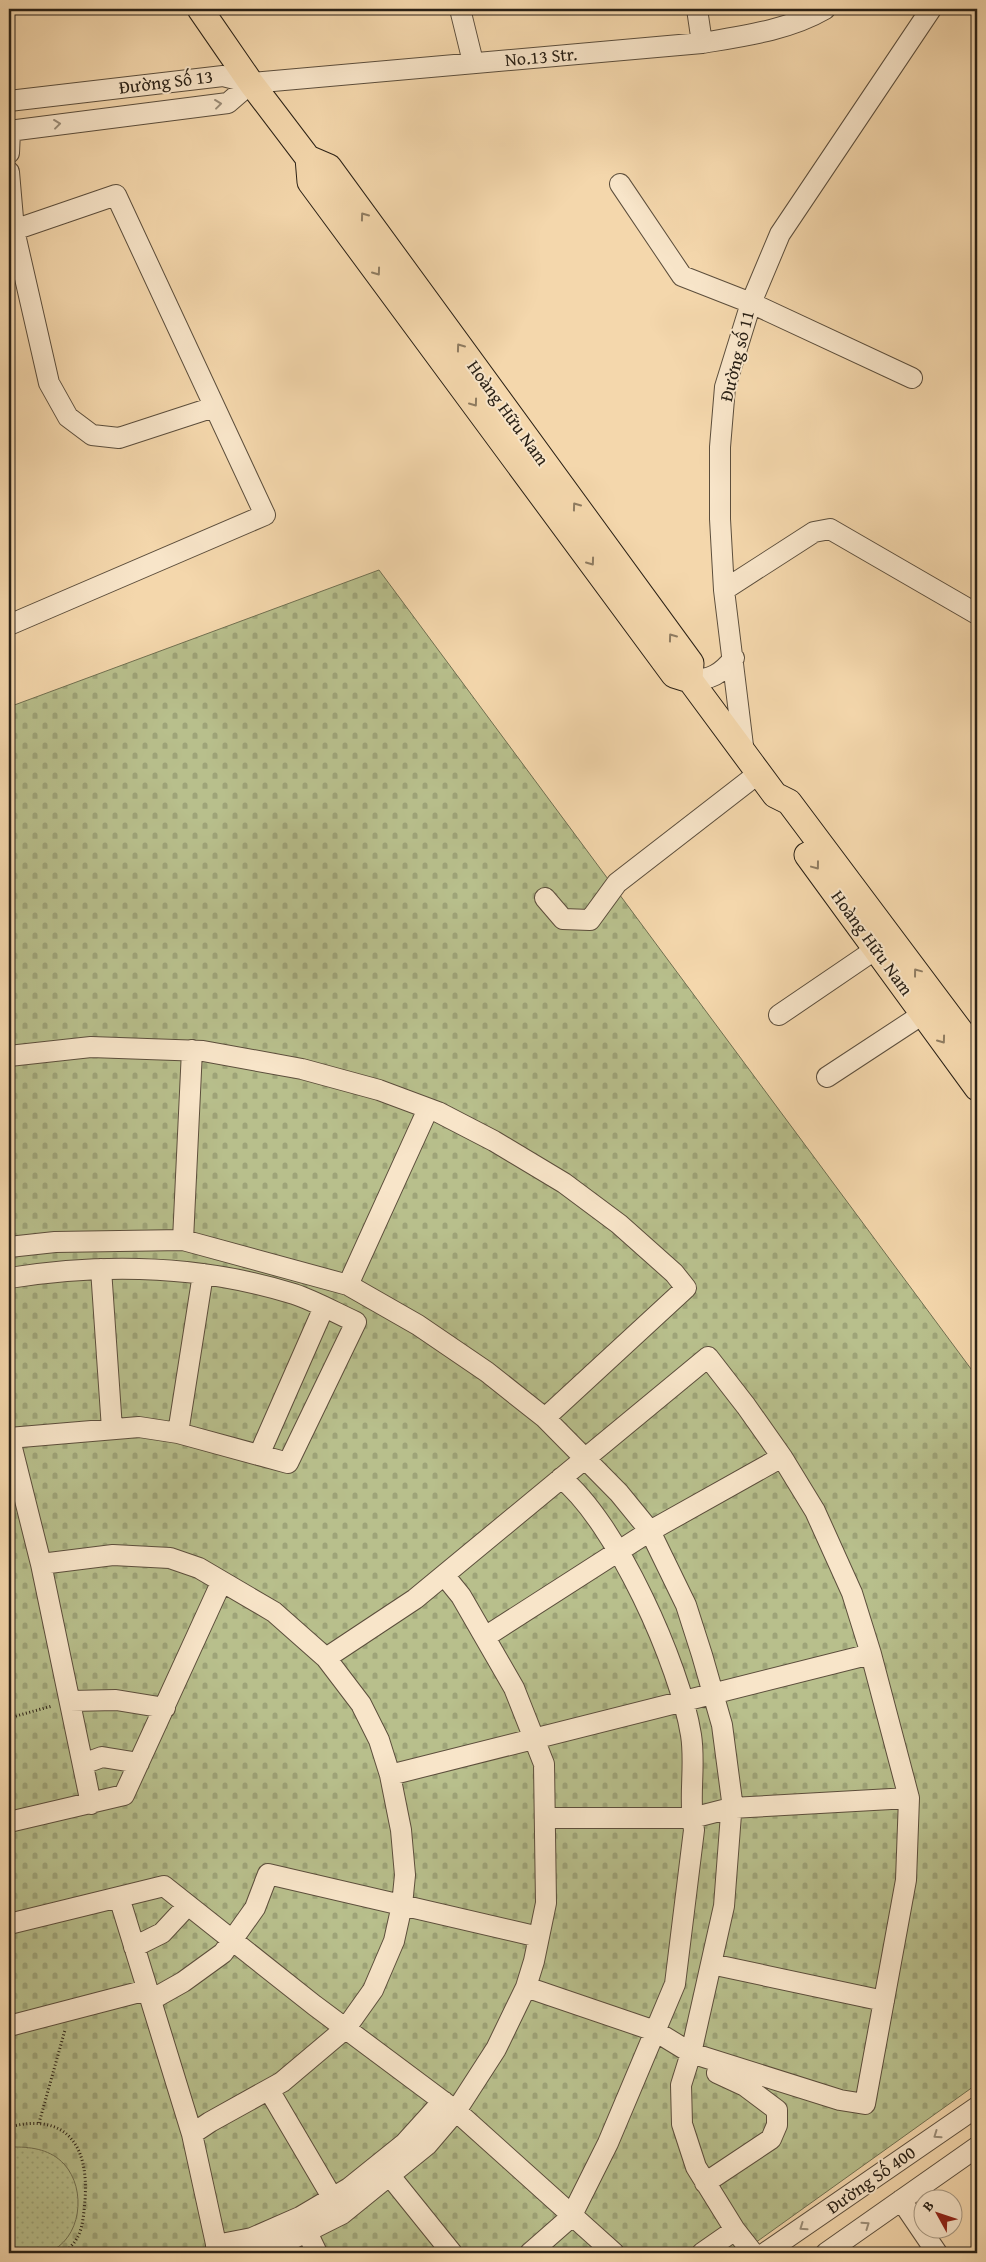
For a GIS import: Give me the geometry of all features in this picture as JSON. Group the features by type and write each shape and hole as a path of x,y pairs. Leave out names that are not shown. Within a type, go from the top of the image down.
{"main road":[{"name":"Hoàng Hữu Nam","path":"200,9 251,82 308,158 310,182 674,675 690,680 774,796 776,813 977,1088"},
{"name":"Hoàng Hữu Nam","path":"774,796 789,802 977,1053"}],"street":[{"path":"460,9 473,62"},
{"path":"697,9 702,43"},
{"name":"No.13 Str.","path":"251,82 702,43 754,34 812,17 825,9"},
{"name":"Đường số 11","path":"751,764 724,590 720,510 720,447 725,387 751,303 780,234 931,9"},
{"name":"Đường Số 13","path":"9,101 223,76 251,82"},
{"name":"Đường Số 13","path":"9,131 228,103 251,82"},
{"path":"9,131 9,153"},
{"path":"9,172 11,230 49,383 68,417 92,436 119,438 214,407"},
{"path":"620,184 682,276 751,303 912,378"},
{"path":"9,624 265,515 116,195 11,230"},
{"path":"724,590 814,532 830,529 977,614"},
{"path":"690,680 704,680 716,677 734,658"},
{"path":"545,898 563,918 590,920 617,883 751,764"},
{"path":"779,1015 876,948"},
{"path":"827,1077 922,1014"},
{"path":"9,1056 91,1047 192,1050 302,1069 379,1090 428,1109 494,1140 564,1183 619,1224 674,1273 686,1288 545,1418"},
{"path":"183,1240 192,1050"},
{"path":"348,1285 428,1109"},
{"path":"9,1247 55,1242 183,1240 348,1285 418,1324 487,1372 545,1418 585,1457 650,1531 686,1605 713,1693 722,1726 732,1801 724,1906 682,2085 682,2124 696,2167 735,2230 753,2253"},
{"path":"100,1269 112,1429"},
{"path":"9,1278 47,1272 100,1269 183,1271 295,1294 356,1322 288,1463 178,1433 139,1427 9,1437 41,1564 91,1804"},
{"path":"178,1433 203,1274"},
{"path":"258,1455 324,1307"},
{"path":"326,1658 415,1599 708,1357 782,1457 815,1511 844,1574 852,1593 871,1654 909,1798 906,1880 864,2104 840,2100 689,2059"},
{"path":"485,1638 617,1551 782,1457"},
{"path":"530,2253 571,2217 608,2143 675,1984 694,1830 692,1818 691,1736 684,1703 662,1640 617,1551 592,1511 571,1486 561,1478"},
{"path":"41,1564 113,1555 170,1558 199,1568 274,1612 326,1658 361,1704 379,1740 390,1775 401,1830 405,1875 402,1905 394,1941 373,1990 346,2028 282,2082 192,2134"},
{"path":"264,2253 307,2232 337,2206 390,2176 427,2145 449,2106 496,2049 526,1987 546,1903 544,1764 514,1688 461,1596 444,1575"},
{"path":"9,1822 91,1804 124,1794 221,1582"},
{"path":"390,1775 684,1703 713,1693 871,1654"},
{"path":"70,1701 116,1700 164,1708"},
{"path":"83,1764 102,1758 139,1764"},
{"path":"545,1818 692,1818 731,1808 909,1798"},
{"path":"9,2026 70,2010 149,1995 183,1982 223,1953 255,1908 268,1874 539,1937"},
{"path":"9,1924 164,1886 449,2106 571,2217 614,2253"},
{"path":"119,1897 192,2134 217,2249 252,2238 300,2217 337,2206 349,2188 449,2106"},
{"path":"134,1947 162,1933 188,1905"},
{"path":"711,1964 884,2001"},
{"path":"526,1987 655,2031 689,2059 746,2086 777,2110 777,2125 771,2139 705,2182"},
{"path":"268,2090 337,2206"},
{"name":"Đường Số 400","path":"765,2253 977,2108"},
{"path":"826,2253 977,2148"},
{"path":"390,2176 452,2253"},
{"path":"901,2200 937,2253"},
{"path":"702,2253 735,2230"},
{"path":"307,2232 317,2253"}],"path":[{"path":"9,1718 70,1701"},
{"path":"39,2123 70,2010"},
{"path":"9,2127 29,2122 46,2124 65,2132 79,2149 86,2178 84,2210 78,2237 65,2253"}],"green space":[{"path":"379,570 977,1377 977,2084 741,2253 9,2253 9,707"},
{"path":"9,2148 35,2149 53,2155 64,2164 71,2174 76,2187 78,2200 74,2226 68,2237 59,2246 47,2253 9,2253"}]}
